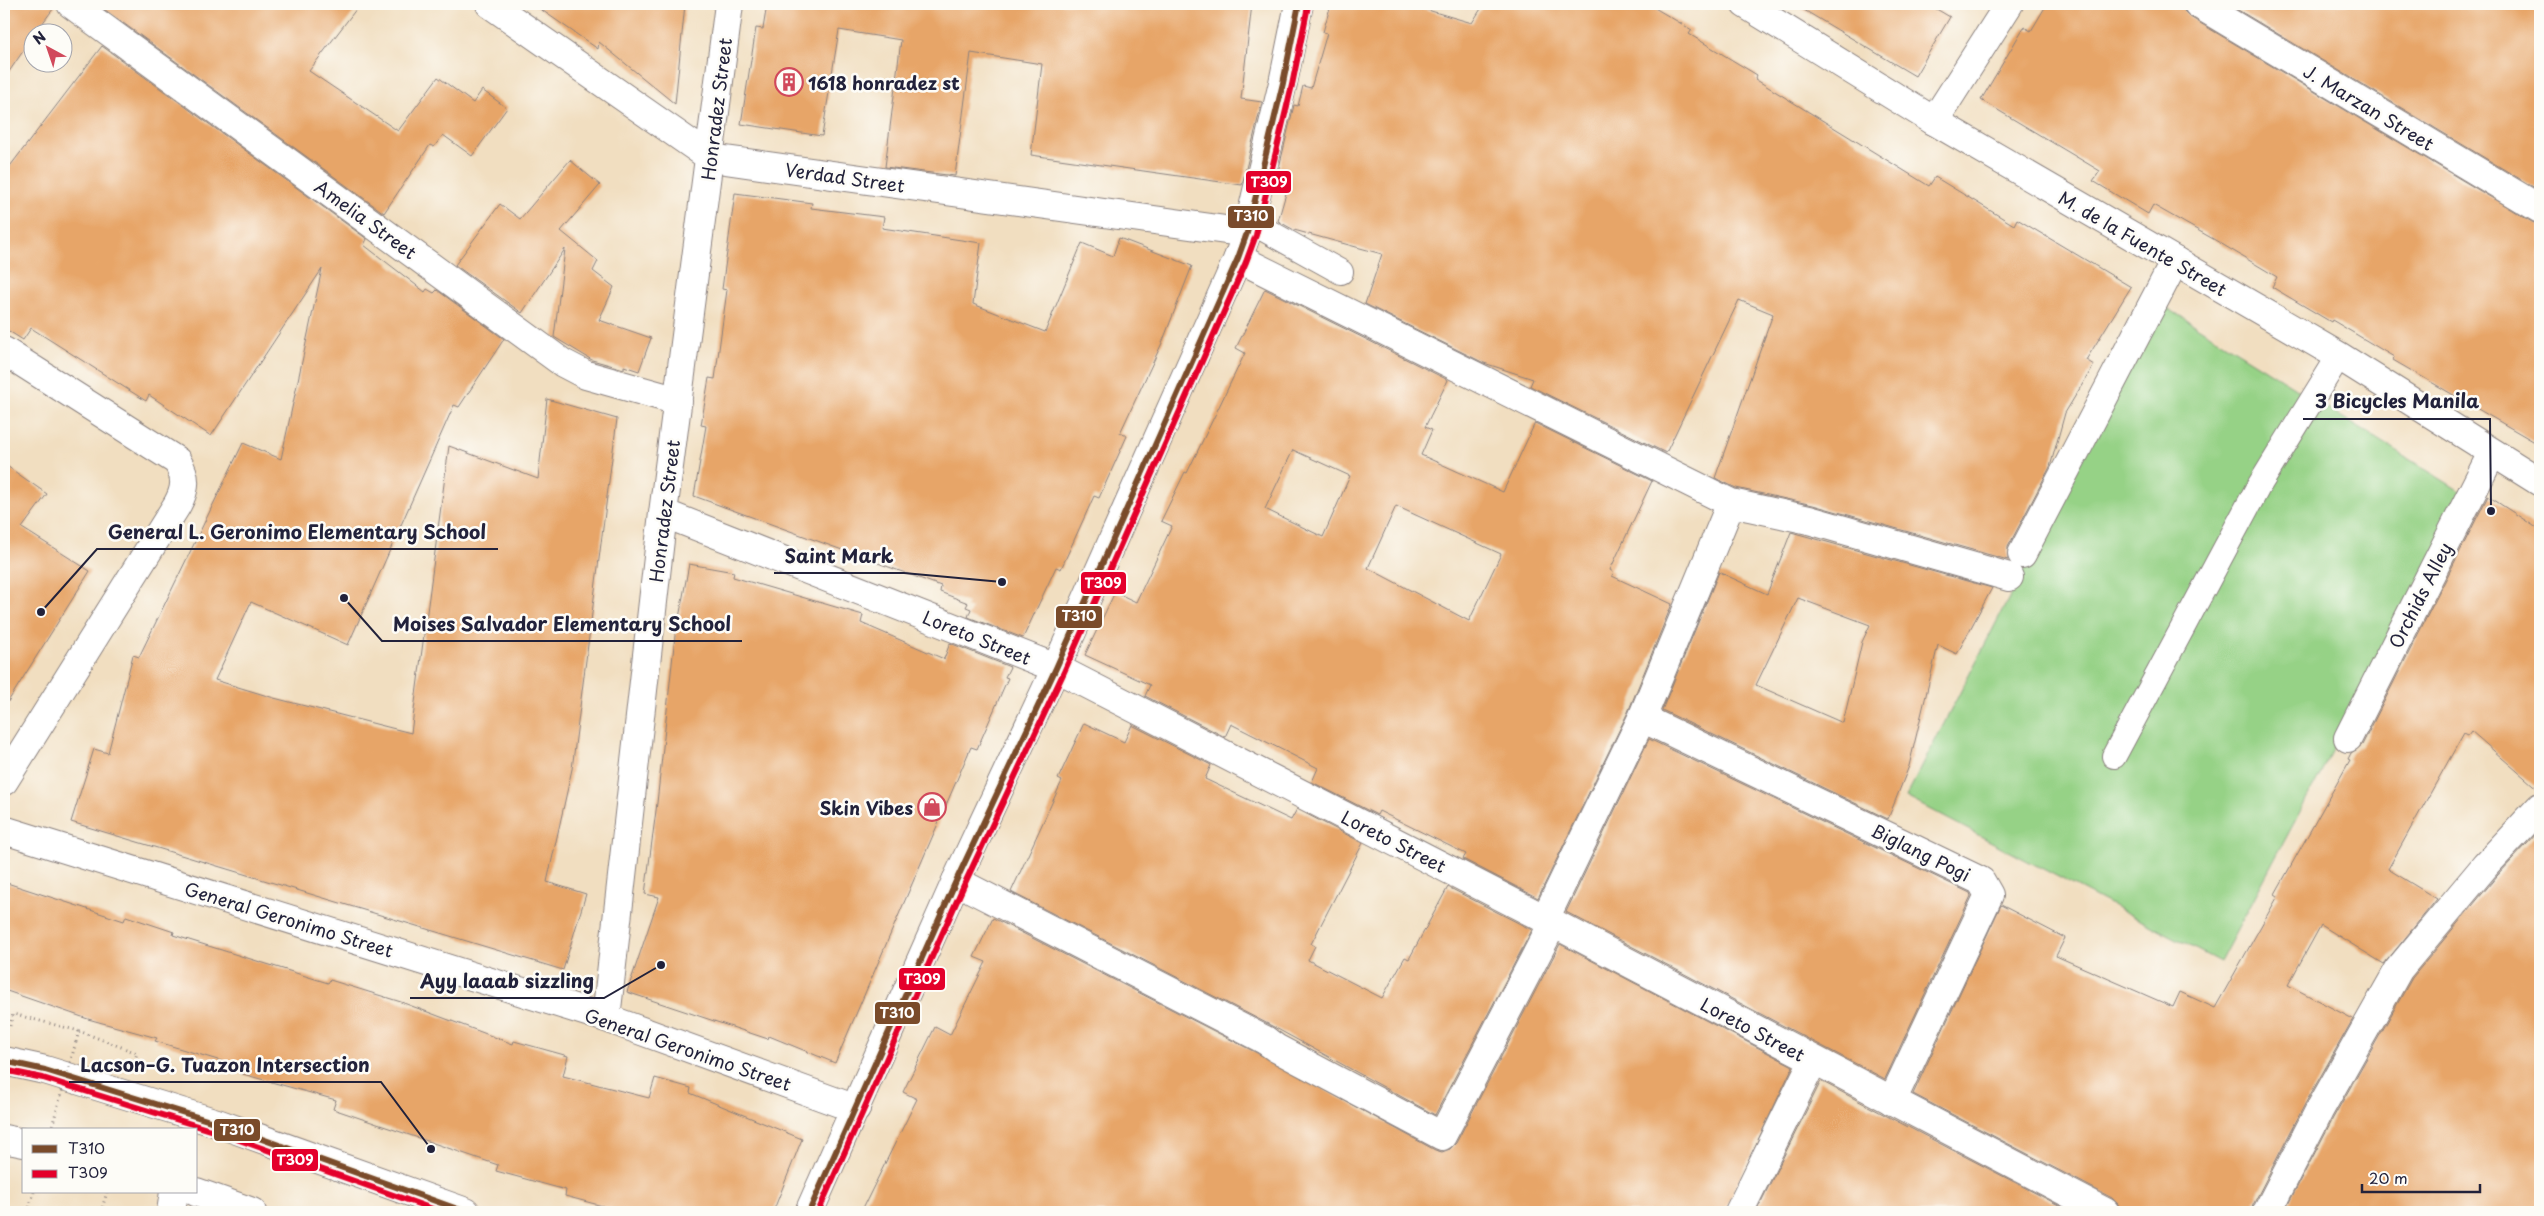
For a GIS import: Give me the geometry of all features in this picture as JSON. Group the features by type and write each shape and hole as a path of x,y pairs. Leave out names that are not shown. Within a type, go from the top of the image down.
{"street":[{"name":"Amelia Street","path":"72,4 563,363 586,376 678,401"},
{"name":"Verdad Street","path":"490,4 711,158 1244,237 1731,503 2015,566 2174,261"},
{"name":"Honradez Street","path":"606,1018 663,513 711,158 729,4"},
{"path":"809,1212 956,881 1056,668 1244,237 1283,83 1299,4"},
{"name":"M. de la Fuente Street","path":"1745,4 1934,121 2338,356 2540,482"},
{"path":"1934,121 2009,4"},
{"name":"J. Marzan Street","path":"2198,4 2540,209"},
{"path":"4,351 177,461 184,471 185,483 183,494 4,781"},
{"name":"Orchids Alley","path":"2348,738 2492,453"},
{"path":"956,881 1265,1040 1276,1048 1442,1136 1549,920 1642,718 1731,503"},
{"name":"Loreto Street","path":"663,513 1056,668 1549,920 1813,1061 2105,1212"},
{"name":"Biglang Pogi","path":"1642,718 1981,881 1989,895 1892,1101"},
{"path":"2267,1212 2319,1112 2400,969 2485,866 2540,807"},
{"name":"General Geronimo Street","path":"4,830 606,1018 856,1109"},
{"path":"4,1061 45,1070 220,1124 466,1212"},
{"path":"1739,1212 1813,1061"},
{"path":"4,1139 22,1143"},
{"path":"198,1193 252,1212"},
{"path":"171,1212 174,1194"}],"lane":[{"path":"1244,237 1341,272"},
{"path":"2114,756 2257,489 2338,356"}],"path":[{"path":"14,1014 79,1031 137,1053"},
{"path":"52,1128 79,1031"},
{"path":"28,1212 33,1194"},
{"path":"101,1212 106,1194"},
{"path":"4,1210 13,1212"}],"green space":[{"path":"2161,304 2468,496 2220,962 1906,797"}],"building":[{"path":"4,4 56,5 43,22 22,22 22,53 4,79"},
{"path":"97,4 360,4 309,71 398,131 438,77 473,103 482,90 507,108 472,156 443,135 434,147 430,145 384,213"},
{"path":"533,4 685,4 675,104 599,42 598,49"},
{"path":"767,4 1252,4 1241,99 1262,102 1242,185 1031,155 1042,64 971,53 955,176 885,167 901,40 839,30 822,136 741,124 756,28 763,29"},
{"path":"1331,4 1407,4 1472,23 1484,4 1648,4 1692,30 1689,34 1757,75 1755,79 1929,186 1935,177 2014,225 2017,219 2131,287 2086,360 2094,365 2065,413 2050,467 2008,547 2008,560 1813,505 1736,488 1715,478 1773,314 1739,300 1666,453 1530,386 1533,379 1484,363 1365,304 1382,254 1294,230 1278,221 1287,190 1274,189 1294,105 1298,106 1303,86 1311,88 1327,33 1323,32"},
{"path":"1794,4 1928,4 1950,17 1915,76"},
{"path":"2047,4 2182,4 2184,11 2190,17 2532,222 2540,225 2540,445 2393,360 2394,357 2332,320 2331,322 2272,287 2277,277 2215,240 2153,205 2148,214 2093,181 2100,171 1981,100 2024,27 2031,31"},
{"path":"2228,4 2540,4 2540,191"},
{"path":"102,46 367,239 364,245 425,292 427,289 434,293 437,290 504,339 459,407 454,405 348,645 251,602 215,680 274,698 411,733 449,446 538,479 547,399 617,419 572,769 547,882 586,894 563,970 71,822 94,749 108,753 133,655 139,657 243,443 281,459 322,269 211,436 149,395 146,401 31,328 23,340 4,328 4,174"},
{"path":"570,160 600,185 561,231 598,261 593,271 614,287 599,320 651,338 639,371 592,360 554,337 565,249 522,313 455,265 500,204 520,219"},
{"path":"735,193 812,203 811,208 884,217 882,228 981,243 973,304 1045,332 1082,243 1113,256 1119,238 1192,266 1162,343 1120,433 1127,436 1099,498 1094,496 1061,569 1056,567 1023,638 968,617 971,609 966,607 968,603 940,592 941,586 694,496 706,426 701,425 709,378 715,379 727,290 722,289"},
{"path":"1265,289 1448,380 1425,427 1432,430 1421,455 1503,492 1535,423 1652,481 1610,570 1613,572 1612,576 1672,604 1628,712 1538,898 1463,859 1466,854 1379,811 1377,815 1312,782 1318,768 1231,724 1225,737 1145,696 1150,685 1085,655 1115,592 1136,602 1172,526 1161,521 1185,472 1187,473 1245,353 1236,348","holes":["1293,450 1350,476 1323,537 1265,509","1396,506 1501,554 1469,621 1368,568"]},
{"path":"4,464 47,494 22,528 90,571 4,708"},
{"path":"2488,496 2540,530 2540,791 2471,731 2468,735 2464,733 2388,869 2437,899 2384,964 2321,925 2288,985 2353,1019 2305,1104 2251,1212 2120,1212 2118,1204 2112,1198 1913,1094 2001,905 2065,938 2056,956 2173,1007 2180,992 2215,1008 2278,896 2275,894 2350,760 2348,759 2351,753 2362,745"},
{"path":"1791,532 1992,588 1957,654 1938,645 1909,766 1888,819 1662,710 1719,572 1767,594","holes":["1798,598 1870,625 1862,642 1843,723 1756,685"]},
{"path":"689,564 734,572 733,577 863,615 861,623 944,659 950,643 1010,667 1005,677 1008,678 977,749 971,747 835,1063 769,1036 768,1039 627,992 659,897 645,894 677,617 679,618"},
{"path":"1084,723 1124,742 1132,725 1211,765 1205,779 1291,820 1297,809 1363,843 1311,944 1315,946 1308,960 1382,998 1405,957 1409,959 1448,887 1532,930 1435,1115 1272,1026 1011,892 1062,781 1058,779"},
{"path":"1649,739 1970,893 1971,896 1885,1079 1566,912"},
{"path":"2540,830 2540,1212 2284,1212 2333,1118 2412,978 2497,876"},
{"path":"4,882 124,921 126,916 174,932 173,935 328,983 330,980 401,1002 513,1044 514,1041 568,1056 563,1076 649,1098 655,1078 691,1088 690,1093 802,1139 773,1212 625,1212 565,1196 566,1190 496,1171 498,1165 333,1109 336,1100 239,1073 241,1067 155,1041 157,1038 88,1019 4,990"},
{"path":"993,918 1257,1053 1435,1150 1442,1152 1450,1149 1456,1143 1560,944 1793,1066 1724,1212 861,1212 917,1099 903,1092 935,1027 950,1035 986,962 974,957"},
{"path":"1821,1081 1885,1115 2072,1212 1756,1212"}],"transit line":[{"name":"T310","path":"809,1212 956,881 1056,668 1238,258 1247,233 1283,83 1299,4"},
{"name":"T309","path":"818,1212 964,885 1064,672 1246,262 1256,235 1292,85 1308,6"},
{"name":"T310","path":"4,1061 45,1070 220,1124 466,1212"},
{"name":"T309","path":"4,1070 43,1078 217,1132 441,1212"}],"place":[{"name":"1618 honradez st","path":"789,82"},
{"name":"3 Bicycles Manila","path":"2491,511"},
{"name":"Saint Mark","path":"1002,582"},
{"name":"Moises Salvador Elementary School","path":"344,598"},
{"name":"General L. Geronimo Elementary School","path":"41,612"},
{"name":"Skin Vibes","path":"932,807"},
{"name":"Ayy laaab sizzling","path":"661,965"},
{"name":"Lacson–G. Tuazon Intersection","path":"431,1149"}]}
